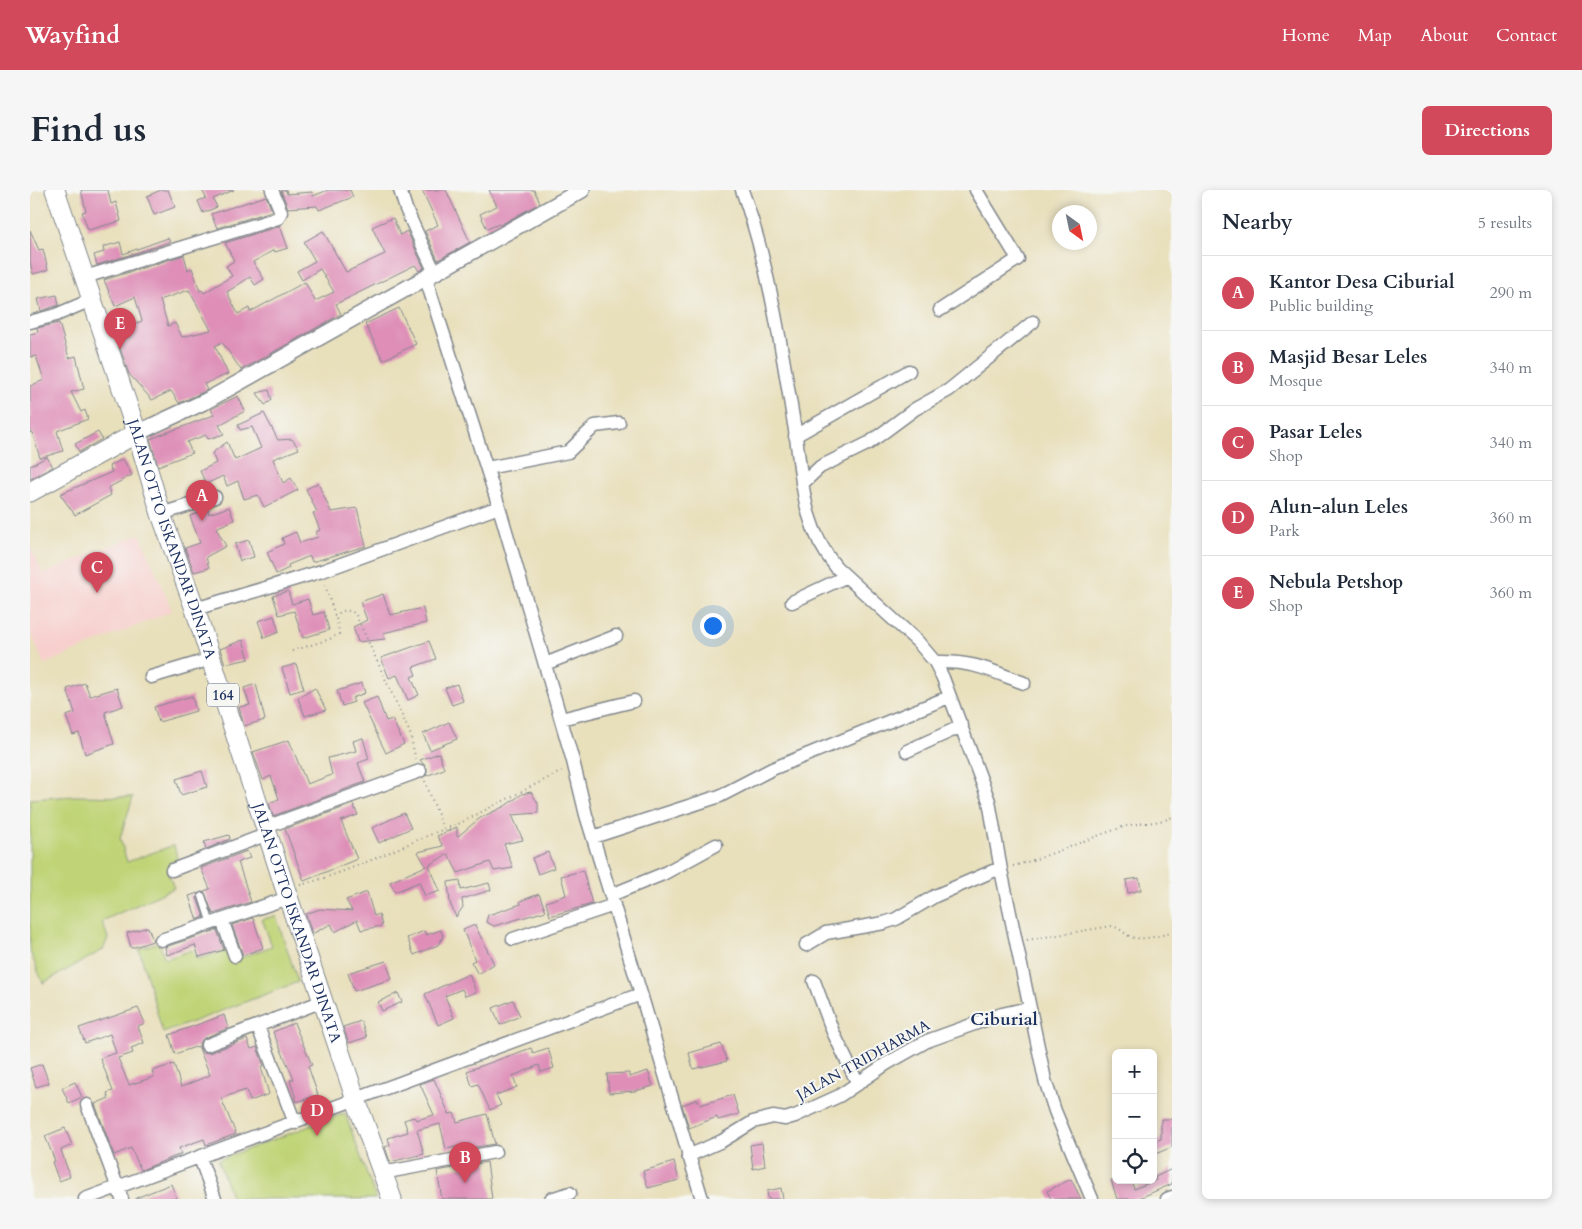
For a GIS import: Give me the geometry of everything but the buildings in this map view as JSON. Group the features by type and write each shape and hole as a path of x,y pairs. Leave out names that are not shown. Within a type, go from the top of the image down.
{"main road":[{"name":"JALAN OTTO ISKANDAR DINATA","path":"55,190 90,300 137,433 161,514 195,609 286,893 356,1100 392,1199"},
{"path":"30,492 137,433"}],"street":[{"path":"84,277 278,218 281,212 272,190"},
{"path":"400,190 430,276 574,761 593,837 642,994 702,1199"},
{"path":"137,433 206,401 582,190"},
{"path":"742,190 762,255 808,517 818,542 845,576 918,642 934,662 962,726 989,801 1029,1008 1050,1096 1092,1199"},
{"path":"940,310 1018,259 976,190"},
{"path":"30,322 56,315 90,300"},
{"path":"802,484 820,468 869,443 915,408 949,390 1033,322"},
{"path":"795,436 909,371"},
{"path":"487,468 568,452 595,426 619,423"},
{"path":"161,514 215,497"},
{"path":"195,609 322,571 499,507"},
{"path":"792,602 845,576"},
{"path":"545,664 616,636"},
{"path":"151,677 211,660"},
{"path":"934,662 976,664 1024,683"},
{"path":"593,837 720,796 772,769 949,697"},
{"path":"561,719 634,701"},
{"path":"907,751 962,726"},
{"path":"172,870 267,830 420,771"},
{"path":"513,939 612,900 716,845"},
{"path":"806,944 826,933 884,923 896,919 942,893 993,871 1001,870"},
{"path":"161,940 217,922 286,893"},
{"path":"217,922 235,956"},
{"path":"814,981 833,1032 858,1084"},
{"path":"85,1199 119,1193 200,1158 642,994"},
{"path":"207,1045 323,1001"},
{"name":"JALAN TRIDHARMA","path":"688,1156 754,1122 763,1119 795,1116 839,1096 886,1064 927,1041 1002,1014 1029,1008"},
{"path":"258,1026 295,1123"},
{"path":"87,1104 119,1193"},
{"path":"382,1173 496,1152"},
{"path":"200,1158 215,1199"},
{"path":"551,1199 570,1193"},
{"path":"1167,1199 1172,1197"}],"lane":[{"path":"202,896 217,922"}],"path":[{"path":"292,651 335,637 340,628 334,615 322,571"},
{"path":"334,615 346,610 355,613 410,733 413,754 443,828"},
{"path":"286,893 360,866 443,828 476,816 516,793 557,775 574,761"},
{"path":"1001,870 1050,856 1122,828 1149,821 1162,822 1172,817"},
{"path":"1017,942 1112,926 1120,929 1130,937 1140,938 1172,933"}],"shaded area":[{"path":"140,534 172,611 44,664 30,631 30,545 43,574"}],"green space":[{"path":"75,796 133,797 120,838 127,862 174,845 180,870 168,873 174,888 102,921 108,938 103,950 43,983 30,952 30,799"},
{"path":"276,916 298,982 163,1033 139,949 159,942 165,959 192,950 197,959 230,950 233,961 272,946 262,919"},
{"path":"345,1113 376,1199 232,1199 218,1160"}],"place":[{"name":"Nebula Petshop","path":"120,349"},
{"name":"Kantor Desa Ciburial","path":"202,521"},
{"name":"Pasar Leles","path":"97,593"},
{"name":"Alun-alun Leles","path":"317,1136"},
{"name":"Masjid Besar Leles","path":"465,1183"}],"district":[{"name":"Ciburial","path":"1004,1019"}]}
